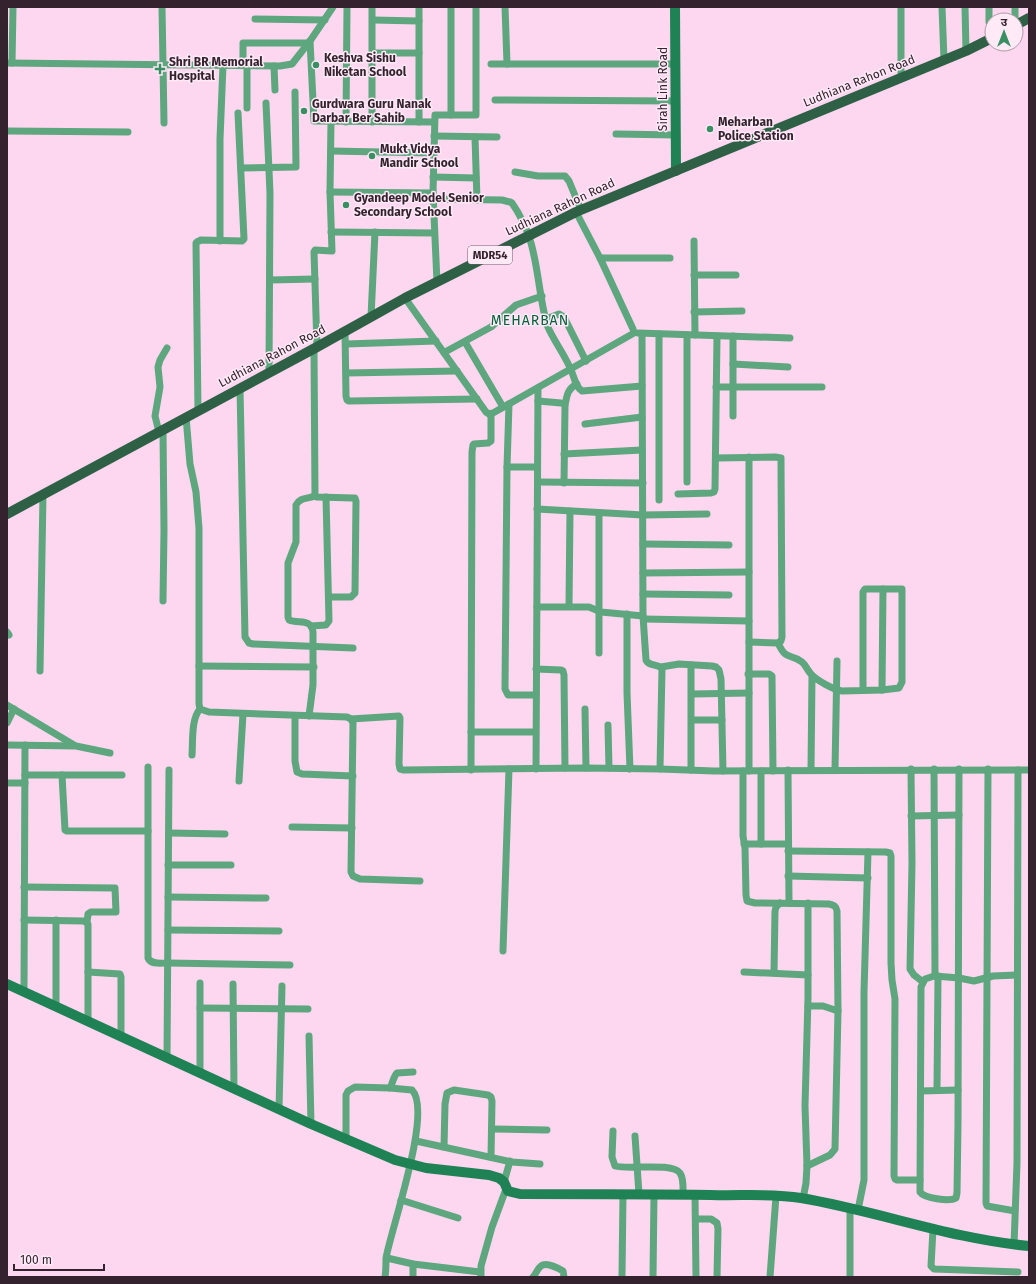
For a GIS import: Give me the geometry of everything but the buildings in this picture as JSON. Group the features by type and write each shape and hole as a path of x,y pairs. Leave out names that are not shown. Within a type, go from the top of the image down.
{"main road":[{"name":"Ludhiana Rahon Road","path":"7,514 405,298 529,234 579,211 966,51 984,42"}],"street":[{"path":"13,7 10,63 274,66 292,64 333,7"},
{"path":"162,7 164,123"},
{"path":"346,122 347,7"},
{"path":"372,7 372,122"},
{"path":"419,7 419,122"},
{"path":"450,115 451,7"},
{"path":"437,282 433,196 434,122 435,115 476,115 476,7"},
{"path":"505,7 507,64"},
{"name":"Sirah Link Road","path":"675,7 676,171"},
{"path":"901,7 901,78"},
{"path":"942,7 944,60"},
{"path":"965,7 966,51"},
{"path":"255,19 325,20"},
{"path":"373,20 419,21"},
{"path":"247,108 243,43 309,42"},
{"path":"309,42 314,121 434,122"},
{"path":"373,53 419,54"},
{"path":"491,64 676,64"},
{"path":"220,240 220,139 223,65"},
{"path":"274,66 274,90"},
{"path":"241,168 296,167 295,92"},
{"path":"495,100 676,101"},
{"path":"266,103 269,168 269,373"},
{"path":"198,411 196,243 201,240 242,241 244,239 238,113"},
{"path":"316,496 314,252 315,250 332,251 330,192 331,121"},
{"path":"7,131 128,132"},
{"path":"616,134 676,135"},
{"path":"434,136 497,137"},
{"path":"475,137 477,200"},
{"path":"331,151 433,153"},
{"path":"515,172 538,176 565,176 569,181 579,211 634,333"},
{"path":"433,177 476,178"},
{"path":"330,192 433,196 510,202 515,207 529,234 534,250 546,319 550,332 571,369 580,390 642,386"},
{"path":"331,232 434,233"},
{"path":"371,317 375,232"},
{"path":"694,241 695,335"},
{"path":"600,258 670,258"},
{"path":"694,275 736,275"},
{"path":"270,280 315,279"},
{"path":"444,352 496,324 512,307 522,302 542,296"},
{"path":"405,298 486,412 491,414"},
{"path":"694,312 742,311"},
{"path":"546,319 559,314 564,317 586,361"},
{"path":"345,331 347,400 478,400"},
{"path":"491,414 634,333 790,338"},
{"path":"642,334 643,594 646,660 649,664 661,667 678,664 712,666 719,670 723,771"},
{"path":"659,334 659,500"},
{"path":"687,335 687,482"},
{"path":"678,494 714,492 715,489 717,336"},
{"path":"733,336 733,416"},
{"path":"346,344 436,341"},
{"path":"465,342 506,405 507,467 505,689 508,695 536,695"},
{"path":"163,601 164,530 161,431 155,416 160,387 158,367 167,348"},
{"path":"733,364 788,367"},
{"path":"346,373 457,371"},
{"path":"564,483 565,405 570,388 577,384"},
{"path":"716,387 822,387"},
{"path":"240,388 245,637 249,643 253,644 353,648"},
{"path":"536,769 538,388"},
{"path":"538,401 561,403 565,405"},
{"path":"471,770 472,452 474,444 488,443 491,441 491,414"},
{"path":"585,424 642,416"},
{"path":"186,417 190,464 199,528 200,709 197,712 195,720 192,755"},
{"path":"564,454 642,450"},
{"path":"749,457 748,693 746,771 742,836 744,844 747,901 755,903 828,904 836,907 838,1011 835,1149 830,1155 807,1166"},
{"path":"716,458 778,457 782,461 782,637 781,641 778,643"},
{"path":"507,467 537,467"},
{"path":"538,482 643,483"},
{"path":"40,671 43,494"},
{"path":"326,497 329,597 328,623 326,625 312,626 305,622 292,621 288,617 288,563 296,542 296,506 298,502 302,499 316,496 355,498 355,593 351,597 329,597"},
{"path":"537,509 643,515 707,514"},
{"path":"569,606 570,511"},
{"path":"599,513 599,653"},
{"path":"643,544 729,545"},
{"path":"643,573 748,572"},
{"path":"812,676 837,690 863,690 882,690 899,688 902,682 903,591 901,589 866,589 863,592 863,690"},
{"path":"882,690 883,589"},
{"path":"643,594 729,595"},
{"path":"537,607 589,607 599,611 644,617 748,621"},
{"path":"627,614 630,769"},
{"path":"309,716 314,667 312,626"},
{"path":"748,642 778,643"},
{"path":"778,643 787,656 801,660 806,665 812,676 811,770"},
{"path":"836,770 837,661"},
{"path":"691,665 691,770"},
{"path":"199,666 314,667"},
{"path":"660,769 661,667"},
{"path":"536,669 561,670 564,675 565,768"},
{"path":"748,674 769,674 772,676 773,771"},
{"path":"692,694 748,693"},
{"path":"7,705 76,746"},
{"path":"7,723 14,709"},
{"path":"200,709 209,712 347,717 351,719 399,716 399,764 400,769 404,770 565,768 723,771 959,769 1029,770"},
{"path":"585,709 586,768"},
{"path":"239,782 242,714"},
{"path":"295,716 295,761 297,772 302,774 353,776"},
{"path":"351,719 354,723 351,872 353,876 360,879 420,881"},
{"path":"692,720 722,720"},
{"path":"608,725 609,768"},
{"path":"471,732 536,732"},
{"path":"7,745 76,746 98,749 110,753"},
{"path":"24,992 25,745"},
{"path":"148,767 148,958 152,963 290,964"},
{"path":"503,951 509,769"},
{"path":"959,769 958,978 958,1090 956,1198 951,1200 923,1195 920,1192 921,987 923,982 925,979 936,976 958,978 974,981 987,977 1017,975"},
{"path":"988,769 986,1203 987,1206 992,1208 1016,1211"},
{"path":"167,1058 169,770"},
{"path":"788,770 789,903"},
{"path":"911,770 910,969 914,975 923,982"},
{"path":"934,770 937,1090"},
{"path":"1014,1245 1017,1163 1018,770"},
{"path":"761,771 761,844"},
{"path":"25,775 122,775"},
{"path":"62,775 65,830 148,831"},
{"path":"7,783 25,783"},
{"path":"911,816 959,815"},
{"path":"292,827 352,828"},
{"path":"169,833 224,834"},
{"path":"744,844 761,844 788,848 890,853 891,969 895,1006 894,1176 897,1180 920,1180"},
{"path":"850,1277 854,1209 864,1180 864,999 868,852"},
{"path":"168,865 231,865"},
{"path":"788,876 868,878"},
{"path":"24,887 115,888 116,912 91,912 88,914 88,1021"},
{"path":"168,897 266,898"},
{"path":"774,973 775,911 776,907 780,903"},
{"path":"803,1199 807,1166 805,1106 808,1006 808,903"},
{"path":"24,920 87,922"},
{"path":"56,920 56,1007"},
{"path":"168,930 279,932"},
{"path":"88,972 120,974 121,1036"},
{"path":"744,972 808,975"},
{"path":"200,983 200,1072"},
{"path":"7,984 346,1140 410,1165 489,1175 500,1178 508,1191 513,1193 776,1196 803,1199 854,1209 933,1229 1014,1245 1029,1246"},
{"path":"233,984 232,1008 234,1089"},
{"path":"279,1109 282,986"},
{"path":"808,1006 824,1006 838,1011"},
{"path":"200,1008 308,1009"},
{"path":"309,1036 311,1124"},
{"path":"390,1088 394,1076 397,1073 413,1072"},
{"path":"346,1140 346,1095 348,1091 355,1087 390,1088 412,1090 414,1092 417,1111 416,1141 386,1258 385,1277"},
{"path":"444,1147 445,1104 446,1096 449,1091 454,1090 488,1095 491,1097 491,1157"},
{"path":"921,1090 958,1090"},
{"path":"492,1129 547,1130"},
{"path":"613,1131 612,1157 615,1166 660,1167 677,1170 683,1179 683,1195"},
{"path":"635,1136 639,1194"},
{"path":"416,1141 510,1161 540,1164"},
{"path":"386,1258 481,1275 510,1161"},
{"path":"622,1277 623,1194"},
{"path":"653,1277 654,1194"},
{"path":"696,1195 696,1277"},
{"path":"770,1277 776,1196"},
{"path":"401,1200 458,1218"},
{"path":"696,1219 712,1219 717,1223 717,1277"},
{"path":"933,1229 931,1266 934,1269 996,1274 1018,1272"},
{"path":"413,1264 413,1277"},
{"path":"533,1277 541,1266 545,1265 560,1269 563,1271 564,1277"}],"place":[{"name":"Keshva Sishu Niketan School","path":"316,65"},
{"name":"Shri BR Memorial Hospital","path":"160,69"},
{"name":"Gurdwara Guru Nanak Darbar Ber Sahib","path":"304,111"},
{"name":"Meharban Police Station","path":"710,129"},
{"name":"Mukt Vidya Mandir School","path":"372,156"},
{"name":"Gyandeep Model Senior Secondary School","path":"346,205"}],"district":[{"name":"MEHARBAN","path":"530,320"}]}
